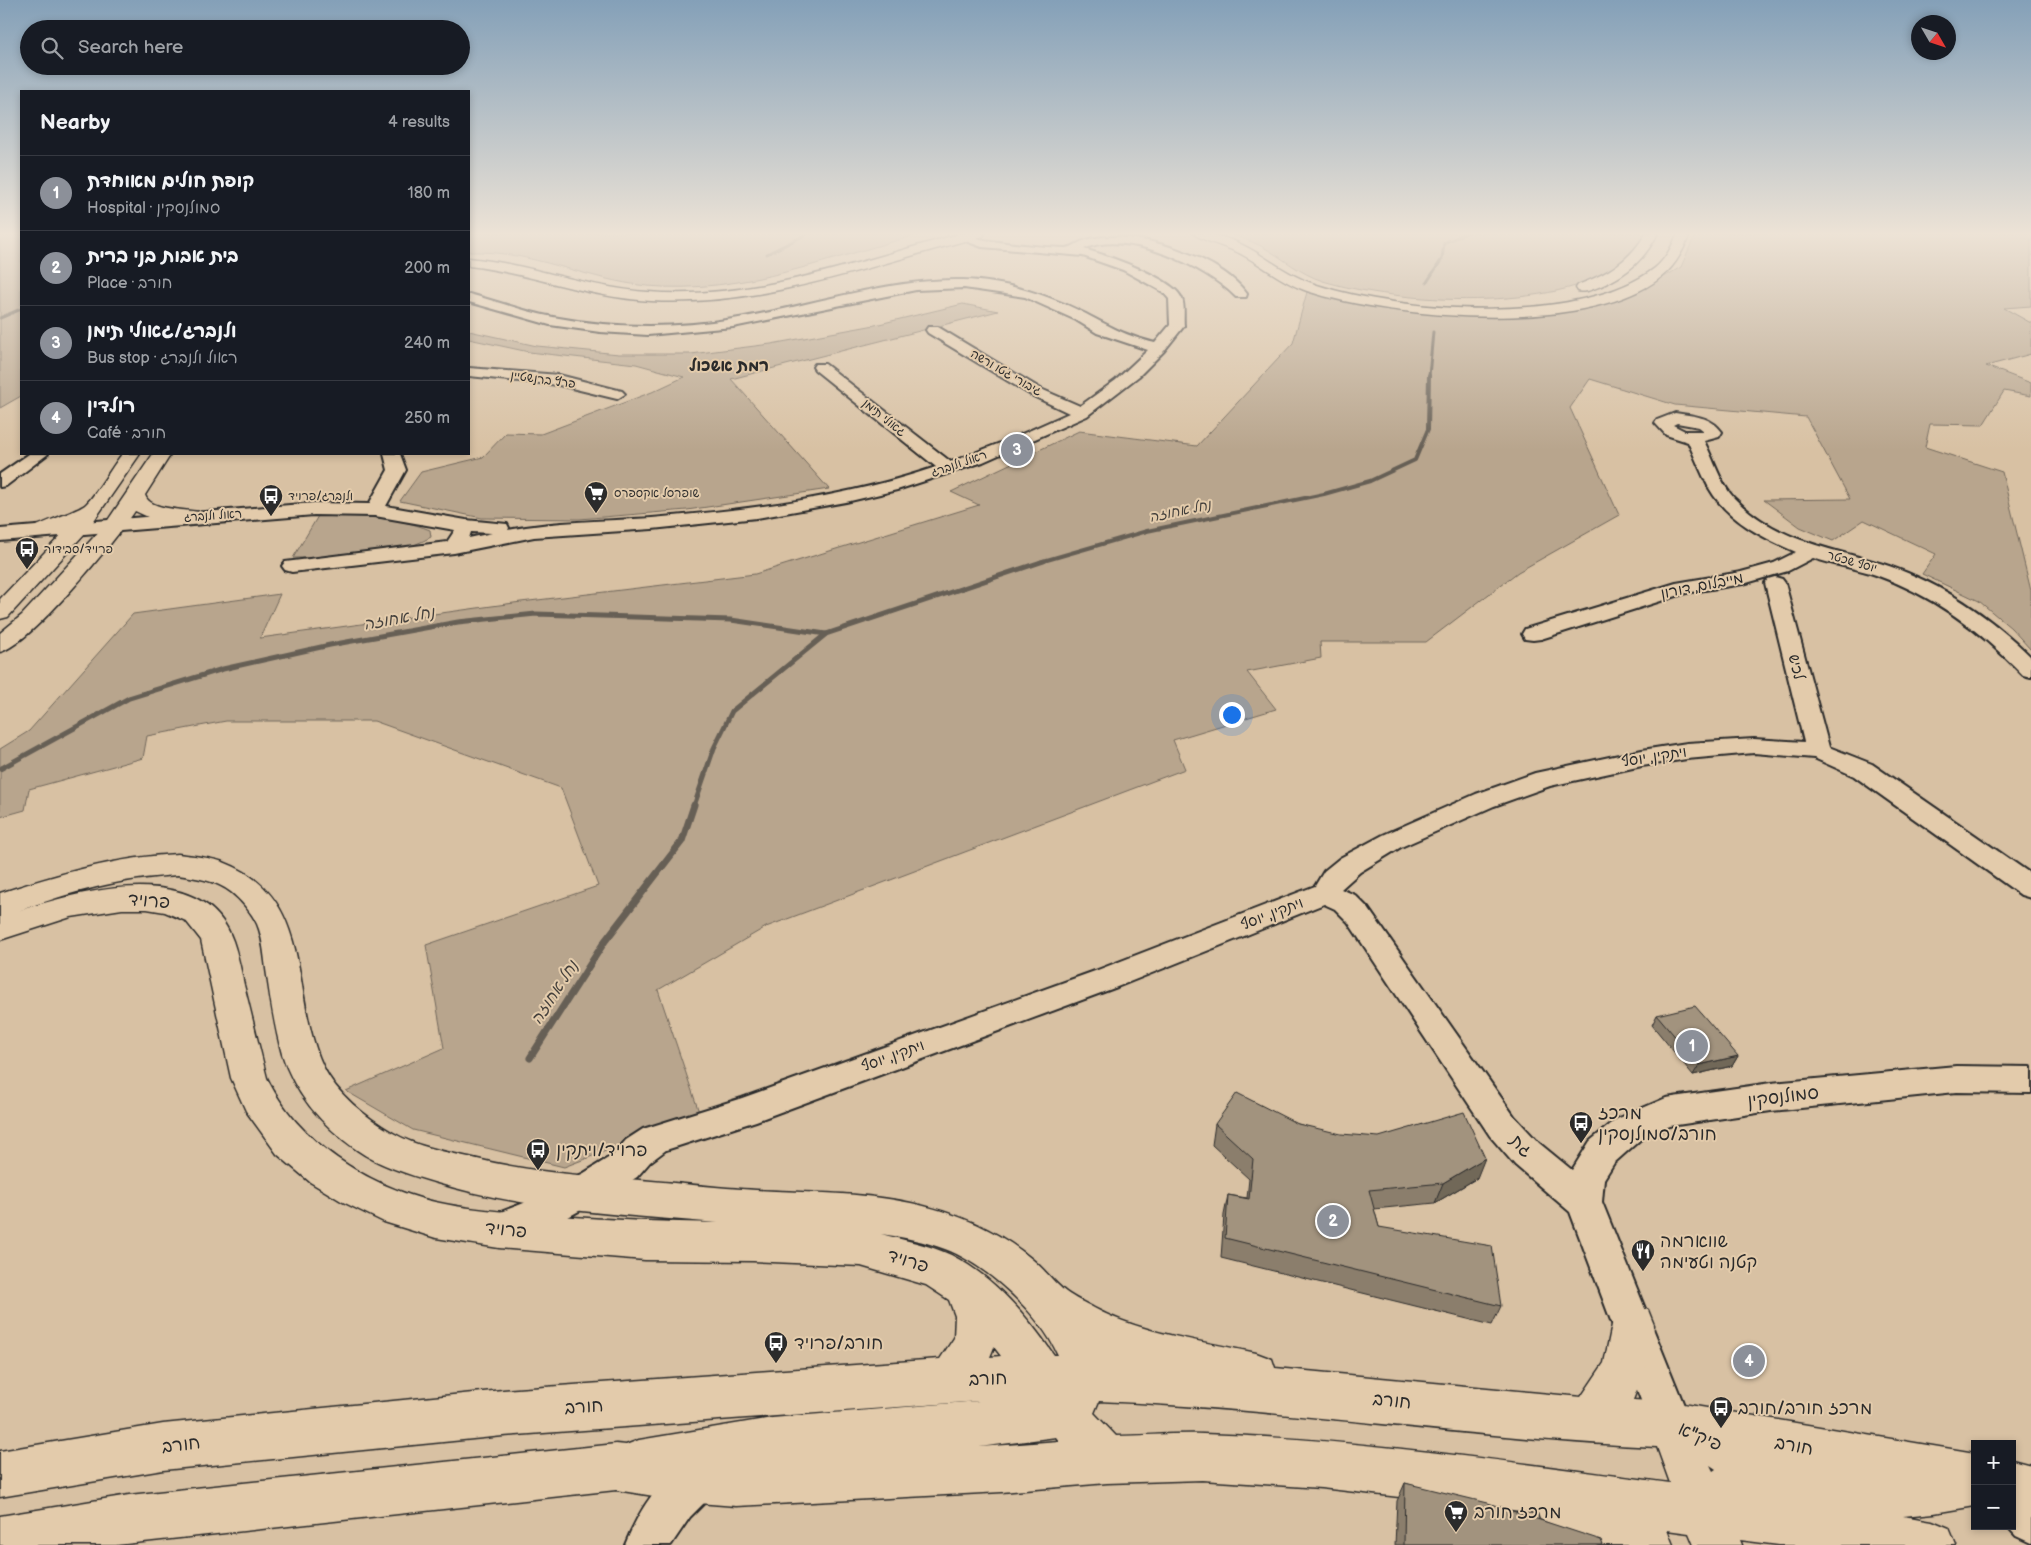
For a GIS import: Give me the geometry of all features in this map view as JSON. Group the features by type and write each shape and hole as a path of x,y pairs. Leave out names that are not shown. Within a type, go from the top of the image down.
{"main road":[{"path":"1388,305 1485,312 1557,308 1569,305"},
{"path":"0,612 79,528 130,455"},
{"path":"0,645 30,620 102,542 116,525 161,455"},
{"path":"135,495 137,503 148,511 197,517"},
{"path":"40,531 66,523 94,506"},
{"path":"102,542 162,520"},
{"name":"פרויד","path":"0,905 63,883 143,865 178,864 232,876 250,889 275,928 299,1052 314,1085 330,1107 387,1149 492,1180 580,1194 758,1208 829,1210 888,1217 954,1233 996,1256 1043,1297 1074,1339 1081,1361 1064,1389"},
{"name":"פרויד","path":"0,928 64,907 109,899 146,898 175,902 194,912 209,926 217,940 248,1078 271,1119 290,1142 324,1170 357,1190 398,1208 436,1220 499,1230 646,1241 753,1242 861,1247 936,1269 961,1284 1000,1321 1064,1389 1081,1434 1107,1460"},
{"path":"951,1380 964,1364 976,1338 976,1313 961,1284"},
{"path":"1043,1297 1077,1322 1116,1340 1332,1395"},
{"path":"1590,1421 1612,1397 1620,1383 1632,1346 1633,1325"},
{"name":"חורב","path":"0,1474 163,1447 333,1429 503,1413 951,1380 1064,1389 1171,1382 1332,1395 1590,1421 1671,1424 1971,1476"},
{"path":"0,1540 20,1535 129,1519 616,1467 772,1441 1003,1422 1064,1389"},
{"name":"פיק\"א","path":"1671,1424 1730,1451 1766,1477 1807,1534"},
{"name":"פיק\"א","path":"1671,1424 1712,1528"},
{"path":"616,1467 698,1479 746,1481 1002,1469 1107,1460 1222,1458 1321,1465 1513,1486 1712,1528 1932,1545"},
{"path":"1712,1528 1714,1498 1725,1490 1745,1481 1766,1477 1827,1488 1873,1491 1914,1492 1971,1485"},
{"path":"2016,1485 2031,1488"},
{"path":"1513,1486 1599,1518 1649,1545"}],"street":[{"path":"494,305 550,321 600,328 658,330 733,323 822,305"},
{"path":"1054,305 1081,317 1102,330 1134,342 1159,348"},
{"name":"ראול ולנברג","path":"292,566 454,546 545,530 668,522 808,504 881,489 949,469 996,452 1081,413 1106,396 1159,348 1177,326 1176,305"},
{"name":"גיבורי גטו ורשה","path":"933,330 1036,392 1081,413"},
{"name":"גאולי תימן","path":"820,366 949,469"},
{"name":"פרץ ברנשטיין","path":"470,372 559,380 617,394"},
{"name":"יוסף שכטר","path":"1694,437 1723,495 1761,527 1812,551 1890,573 1942,598 1986,626 2031,670"},
{"path":"0,482 39,455"},
{"path":"376,510 397,470 392,455"},
{"name":"ראול ולנברג","path":"0,535 197,517 314,509 376,510 466,526 545,530"},
{"path":"454,546 466,526"},
{"name":"מייבלום, דורון","path":"1532,634 1683,587 1743,578 1782,567 1812,551"},
{"name":"לכיש","path":"1775,583 1818,751"},
{"name":"ויתקין, יוסף","path":"499,1230 580,1194 625,1166 638,1150 655,1140 744,1111 1106,978 1325,893 1334,878 1350,865 1392,841 1485,800 1544,779 1642,758 1687,751 1754,746 1818,751 1864,770 2031,888"},
{"name":"גת","path":"1325,893 1346,902 1358,914 1502,1126 1527,1154 1584,1202 1671,1424"},
{"name":"סמולנסקין","path":"1584,1202 1587,1176 1602,1152 1628,1129 1666,1112 1771,1098 1956,1079 2031,1080"},
{"path":"647,1545 663,1514 679,1495 698,1479"},
{"path":"2016,1504 2031,1521"}],"shaded area":[{"path":"0,305 20,305 20,397 0,408"},
{"path":"958,305 998,311 731,379 829,489 687,510 579,519 482,518 400,501 421,472 483,457 506,433 541,434 652,392 684,377 636,364 529,352 470,339 470,331 537,346 619,354 691,354 771,344 875,325"},
{"path":"1303,305 1369,305 1410,312 1494,315 1598,305 2031,305 2004,308 2031,323 2031,354 1986,366 2031,383 2031,396 2004,391 1983,425 1930,424 1925,447 2002,472 2031,591 2031,650 2011,628 1979,601 1922,574 1936,554 1864,520 1833,541 1800,527 1764,500 1850,499 1806,417 1675,405 1590,379 1570,408 1619,515 1518,572 1426,642 1320,642 1321,658 1247,672 1276,709 1173,740 1185,769 766,927 658,990 700,1115 564,1167 413,1130 346,1091 444,1048 426,945 598,886 561,788 374,721 226,721 147,736 143,758 29,789 25,810 0,817 0,749 29,731 133,614 280,594 260,638 521,602 755,574 979,505 951,492 1079,431 1197,446 1293,343"},
{"path":"318,516 389,519 430,530 431,537 398,550 364,556 293,558"}],"building":[{"path":"1695,1006 1738,1056 1699,1065 1657,1015"},
{"path":"1237,1093 1298,1124 1341,1134 1379,1137 1464,1112 1485,1158 1443,1183 1369,1190 1379,1227 1492,1246 1501,1306 1225,1238 1228,1195 1249,1199 1253,1159 1215,1124"},
{"path":"1405,1483 1488,1503 1601,1540 1603,1545 1404,1545"}],"waterway":[{"path":"0,318 20,309"},
{"name":"נחל אחוזה","path":"1429,376 1433,332"},
{"name":"נחל אחוזה","path":"1040,562 1147,531 1324,494 1370,481 1415,460 1428,429 1429,375"},
{"name":"נחל אחוזה","path":"826,634 1044,561"},
{"name":"נחל אחוזה","path":"0,769 129,698 223,669 330,645 458,622 536,614 731,620 826,634"},
{"name":"נחל אחוזה","path":"694,806 714,748 732,711 826,634"},
{"name":"נחל אחוזה","path":"530,1058 605,941 682,841 694,805"}],"place":[{"name":"ולנברג/גאולי תימן","path":"1017,450"},
{"name":"שופרסל אקספרס","path":"596,514"},
{"name":"ולנברג/פרויד","path":"271,517"},
{"name":"פרויד/סבידור","path":"27,570"},
{"name":"קופת חולים מאוחדת","path":"1692,1046"},
{"name":"מרכז חורב/סמולנסקין","path":"1581,1144"},
{"name":"פרויד/ויתקין","path":"538,1171"},
{"name":"בית אבות בני ברית","path":"1333,1221"},
{"name":"שווארמה קטנה וטעימה","path":"1643,1272"},
{"name":"רולדין","path":"1749,1361"},
{"name":"חורב/פרויד","path":"776,1364"},
{"name":"מרכז חורב/חורב","path":"1721,1429"},
{"name":"מרכז חורב","path":"1456,1533"}],"district":[{"name":"רמת אשכול","path":"729,366"}]}
